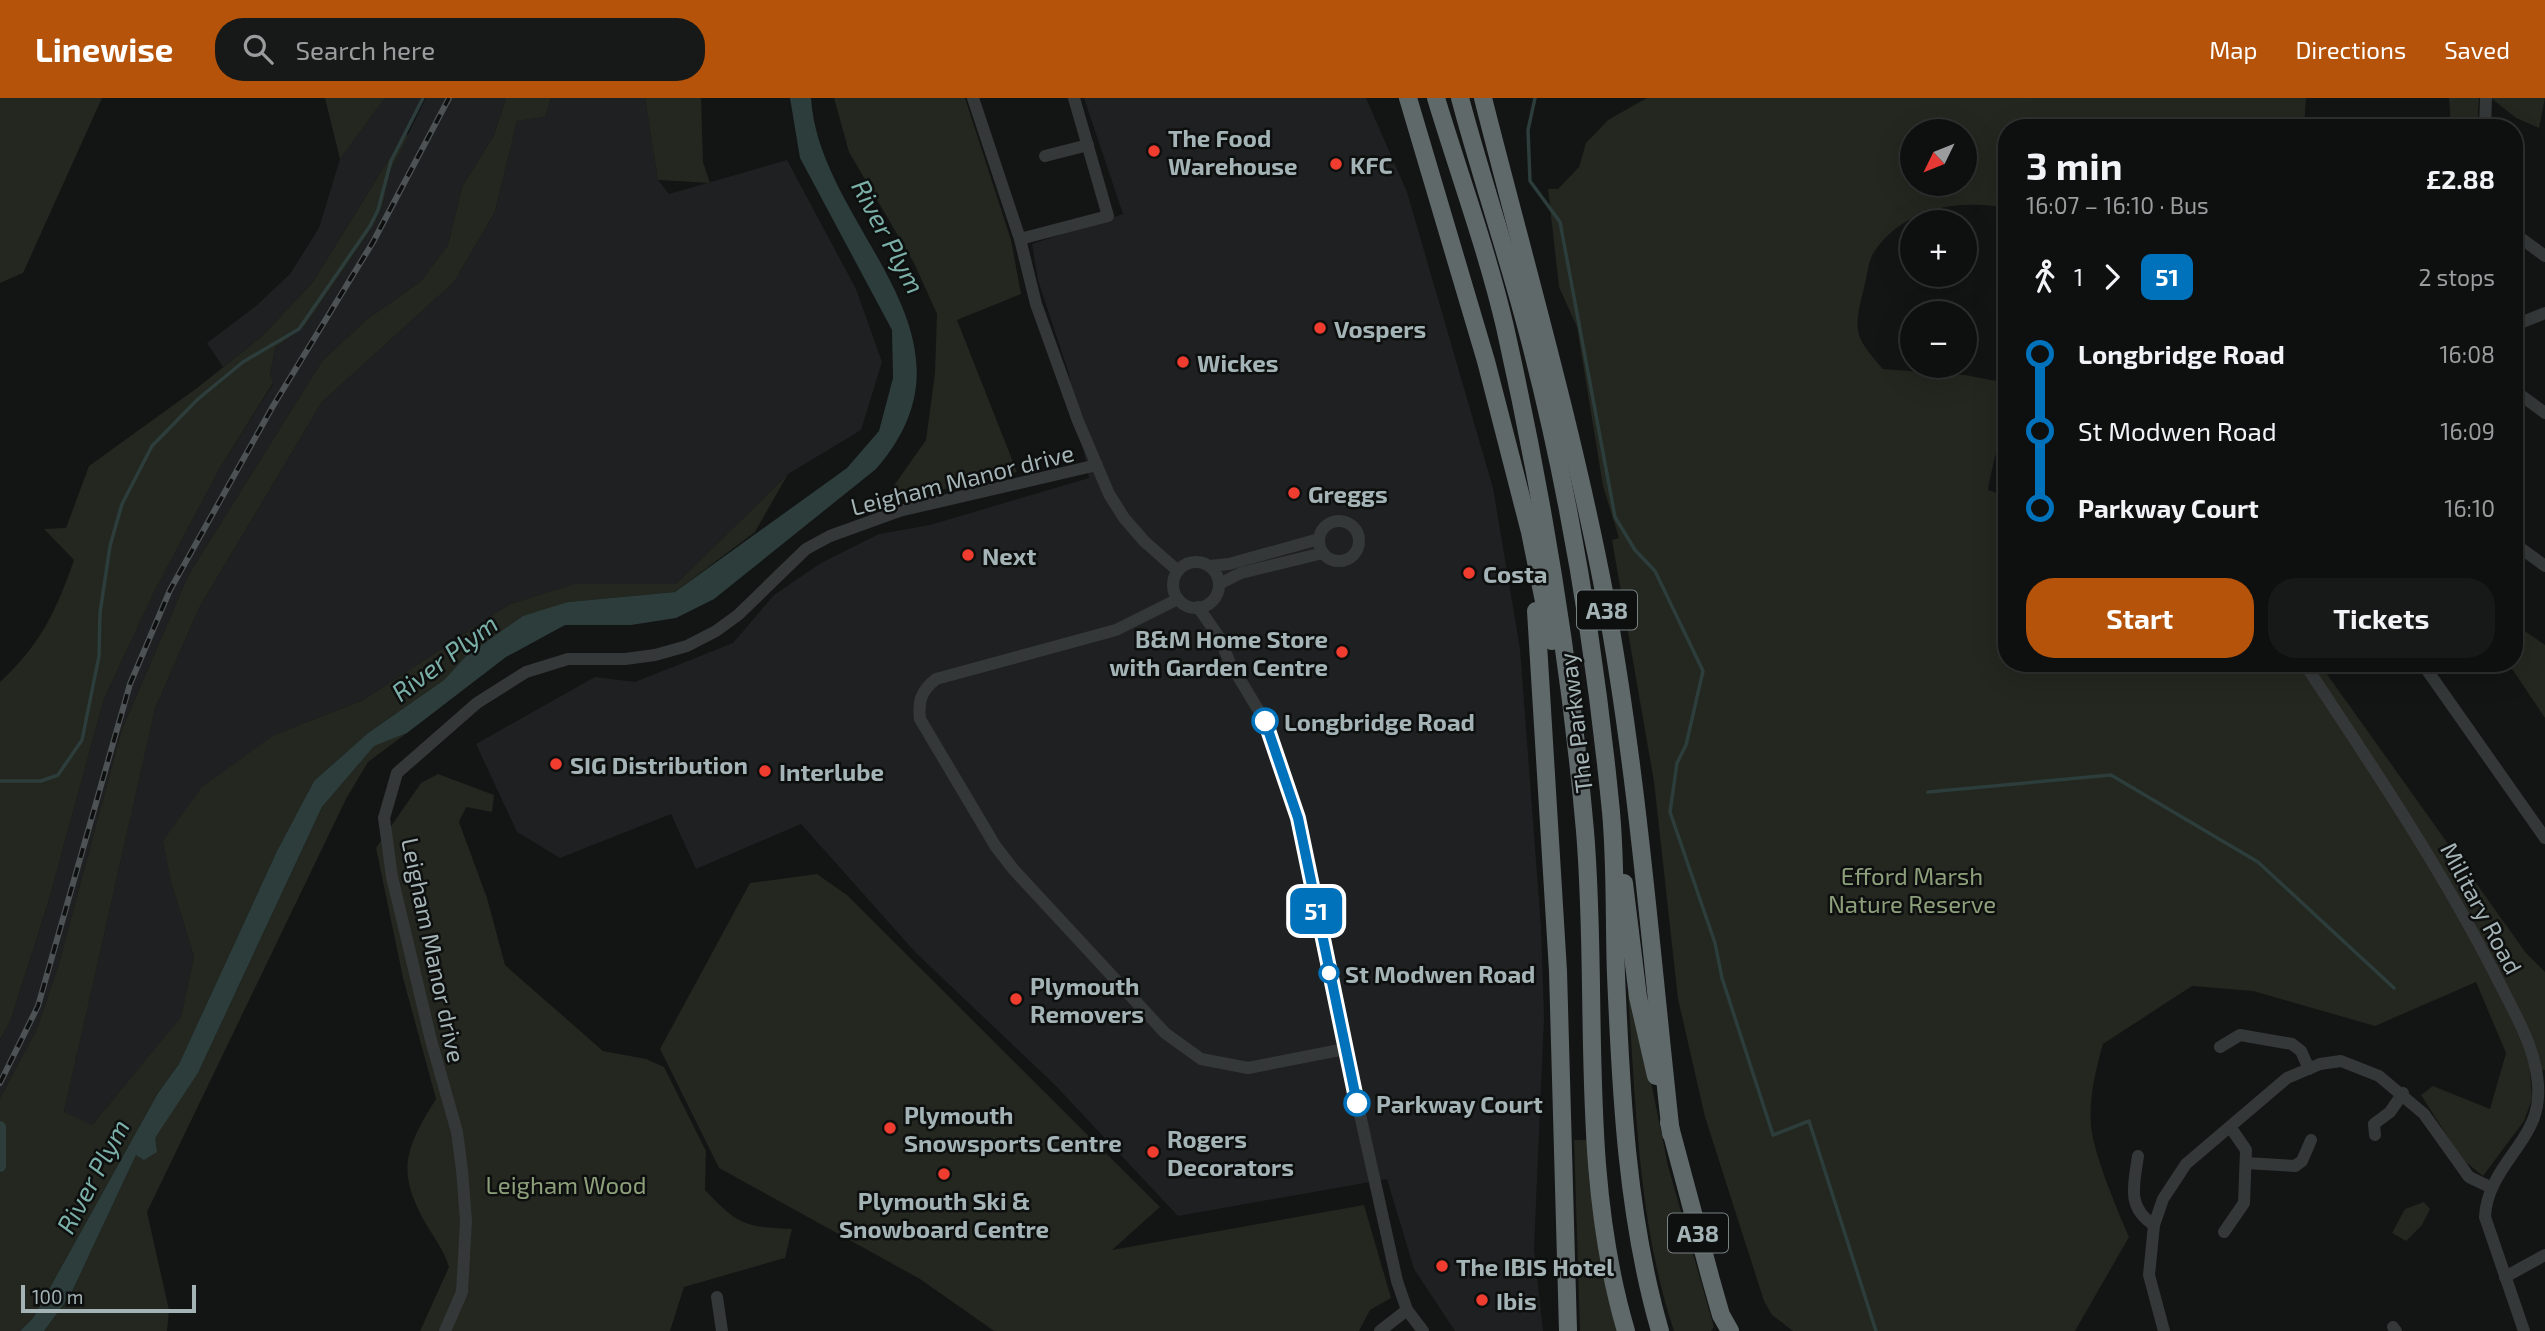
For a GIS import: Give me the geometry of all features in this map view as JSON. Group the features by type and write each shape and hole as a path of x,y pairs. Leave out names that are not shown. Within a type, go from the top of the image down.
{"highway":[{"name":"A38","path":"1395,98 1442,215"},
{"name":"A38","path":"1408,98 1486,360 1530,532 1560,685 1581,909 1590,968"},
{"name":"The Parkway","path":"1436,98 1504,325 1559,614 1578,754 1586,845 1595,1151 1604,1232 1626,1331"},
{"name":"The Parkway","path":"1460,98 1525,324 1562,488 1594,666 1611,815 1616,974 1635,1222 1648,1290 1660,1331"},
{"name":"A38","path":"1483,98 1551,356 1605,600 1637,821 1671,1134"},
{"name":"A38","path":"1530,532 1548,765 1558,971 1568,1331"},
{"name":"A38","path":"1611,815 1626,890 1640,1009 1714,1292 1730,1331"}],"street":[{"path":"973,98 1020,239 1036,304 1097,466 1124,518 1144,541 1178,570"},
{"path":"1020,239 1108,216 1074,98"},
{"path":"2485,119 2486,98"},
{"path":"1045,156 1088,145"},
{"path":"2523,240 2545,256"},
{"path":"2523,322 2545,313"},
{"path":"2523,397 2545,413"},
{"name":"Leigham Manor drive","path":"445,1331 462,1292 466,1221 462,1170 457,1132 431,1040 393,877 384,818 397,773 477,703 526,671 568,659 625,659 655,655 687,646 716,631 738,615 806,549 830,536 900,511 1097,466"},
{"path":"1219,584 1241,573 1323,553 1339,561 1351,557 1358,548 1358,536 1346,522 1334,522 1324,528 1319,539 1323,553"},
{"path":"1319,539 1229,564 1209,566 1193,562 1178,570 1174,584 1178,598 1198,607 1219,637 1273,738 1298,818 1345,1049 1397,1281 1407,1310 1423,1331"},
{"path":"2523,550 2545,566"},
{"path":"1209,566 1219,584 1215,598 1219,637"},
{"path":"1178,598 1116,630 936,679 923,693 919,704 920,719 990,838 1014,870 1137,1005 1183,1048 1201,1059 1248,1068 1345,1049"},
{"path":"1198,607 1215,598"},
{"name":"Military Road","path":"2310,672 2423,842 2517,1018 2539,1072 2538,1102 2529,1125 2490,1187"},
{"path":"2429,672 2545,838"},
{"path":"2220,1047 2240,1035 2292,1044 2301,1051 2309,1069"},
{"path":"2164,1331 2149,1275 2154,1224 2163,1199 2186,1164 2231,1128 2266,1093 2287,1078 2341,1061 2379,1076 2403,1093 2424,1114 2469,1177 2490,1187 2485,1217 2524,1331"},
{"path":"2375,1135 2374,1124 2390,1112 2403,1093"},
{"path":"2224,1232 2244,1203 2245,1147 2231,1128"},
{"path":"2246,1163 2295,1166 2302,1161 2311,1140"},
{"path":"2138,1156 2134,1204 2140,1216 2154,1224"},
{"path":"2505,1277 2545,1255"},
{"path":"717,1297 722,1331"},
{"path":"1380,1331 1407,1310"}],"shaded area":[{"path":"385,98 421,98 406,131 313,282 261,337 223,367 207,343 256,306 290,274 319,228 340,159"},
{"path":"426,98 506,98 494,135 462,187 448,245 420,282 366,320 322,361 189,574 122,729 58,967 37,1029 0,1098 0,1040 11,1019 48,903 104,699 154,592 220,468 273,384 270,377 275,348 305,326 374,225 383,205 390,171"},
{"path":"551,98 645,98 658,180 669,194 787,160 856,289 882,362 861,430 788,474 676,584 576,584 510,604 363,700 274,735 172,885 194,957 181,1018 91,1126 64,1112 155,709 199,608 322,402 454,282 495,212 517,121 545,117"},
{"name":"River Plym","path":"790,98 811,98 821,146 841,192 891,282 909,327 917,372 907,420 876,469 714,599 676,618 631,625 565,625 506,657 407,733 374,746 322,807 198,1073 155,1138 157,1152 144,1160 136,1155 70,1296 44,1331 20,1331 33,1318 158,1093 179,1064 277,851 314,781 368,733 444,680 466,656 523,616 568,602 675,592 847,468 879,431 893,378 892,330 800,158"},
{"path":"1084,98 1366,98 1407,192 1493,488 1520,649 1541,927 1544,1017 1534,1249 1543,1331 1455,1331 1414,1269 1387,1179 1178,1216 1055,1085 916,953 801,824 696,869 671,814 560,858 517,832 476,744 595,677 635,682 733,643 774,595 821,563 879,534 930,525 1089,478 1069,374 1038,280 1032,244 1123,214"}],"green space":[{"path":"0,98 102,98 23,273 0,283"},
{"path":"325,98 385,98 340,159"},
{"path":"506,98 551,98 545,117 517,121 495,212 454,282 322,402 199,608 155,709 64,1112 92,1125 181,1017 194,957 172,885 163,841 202,787 274,735 363,700 510,604 575,584 676,584 788,474 755,532 675,592 568,602 466,656 444,680 368,733 314,781 277,851 179,1064 158,1093 33,1318 20,1331 0,1331 0,1098 37,1029 58,967 122,729 189,574 322,361 366,320 420,282 448,245 462,187 494,135"},
{"path":"645,98 701,98 703,162 710,183 658,180"},
{"path":"834,98 965,98 1011,240 1021,294 957,320 1017,472 881,504 926,440 935,373 937,314 914,263 849,152"},
{"name":"Efford Marsh Nature Reserve","path":"1647,98 2306,98 2305,119 1998,119 1998,207 1969,205 1933,210 1900,210 1900,226 1887,237 1870,260 1858,315 1858,333 1866,349 1883,369 1900,370 1900,378 1977,377 1998,381 1998,445 1988,490 1998,493 1998,672 2325,672 2526,953 2545,972 2545,1070 2530,1071 2532,1099 2524,1121 2483,1176 2462,1159 2421,1095 2433,1086 2490,1109 2506,1053 2476,982 2375,1026 2253,991 2192,986 2103,1044 2092,1093 2092,1135 2106,1181 2129,1237 2075,1331 1793,1331 1772,1315 1764,1301 1705,1117 1678,999 1654,782 1612,540 1619,538 1603,486 1577,327 1559,287 1548,189 1558,189 1579,167 1586,143 1608,120"},
{"path":"2449,98 2479,98 2478,119 2450,119"},
{"path":"2491,98 2545,98 2539,128 2516,118"},
{"path":"406,131 408,137 390,171 383,205 374,225 305,326 275,348 270,376 273,383 220,468 154,592 104,699 48,903 11,1019 0,1040 0,682 26,654 46,626 74,560 44,529 66,528 89,466 197,388 261,337 313,282"},
{"path":"2523,630 2545,645 2545,718 2514,672 2523,672"},
{"path":"407,733 368,762 346,799 147,1212 169,1310 167,1331 44,1331 70,1296 136,1155 154,1138 198,1073 322,807 374,745"},
{"name":"Leigham Wood","path":"438,774 494,795 492,812 466,807 459,822 487,898 505,965 603,1051 646,1059 664,1067 706,1151 705,1190 726,1211 743,1222 763,1227 792,1229 785,1258 684,1287 670,1331 420,1331 449,1267 443,1251 418,1210 408,1177 408,1163 416,1134 436,1099 403,978 376,848 421,783"},
{"name":"Plymouth Snowsports Centre","path":"817,874 847,895 1160,1207 1112,1250 1364,1205 1391,1298 1370,1310 1359,1331 994,1331 920,1279 719,1168 660,1049 750,883"},
{"path":"1633,992 1668,1166 1714,1327 1711,1331 1674,1331 1662,1290 1640,1164 1628,993"},
{"path":"1574,1140 1593,1140 1623,1331 1580,1331"},
{"path":"2424,1202 2430,1209 2422,1225 2406,1241 2392,1233 2405,1209"}],"waterway":[{"path":"0,781 41,781 58,775 82,740 99,656 100,613 110,546 122,504 152,446 198,399 243,362 299,329 370,226 378,210 391,161 423,98"},
{"path":"1535,98 1528,130 1530,181 1560,222 1615,517 1635,550 1655,571 1703,671 1686,745 1677,763 1670,812 1715,943 1722,978 1773,1135 1809,1121 1876,1331"},
{"path":"1928,792 2111,775 2258,862 2394,988"},
{"path":"0,1127 0,1166"}],"railway":[{"path":"0,1083 38,1006 130,684 170,590 273,406 373,242 449,98"}],"bus line":[{"name":"51","path":"1265,721 1298,818 1357,1103"}],"place":[{"name":"The Food Warehouse","path":"1154,151"},
{"name":"KFC","path":"1336,164"},
{"name":"Vospers","path":"1320,328"},
{"name":"Wickes","path":"1183,362"},
{"name":"Greggs","path":"1294,493"},
{"name":"Next","path":"968,555"},
{"name":"Costa","path":"1469,573"},
{"name":"B&M Home Store with Garden Centre","path":"1342,652"},
{"name":"Longbridge Road","path":"1265,721"},
{"name":"SIG Distribution","path":"556,764"},
{"name":"Interlube","path":"765,771"},
{"name":"St Modwen Road","path":"1329,973"},
{"name":"Plymouth Removers","path":"1016,999"},
{"name":"Parkway Court","path":"1357,1103"},
{"name":"Plymouth Snowsports Centre","path":"890,1128"},
{"name":"Rogers Decorators","path":"1153,1152"},
{"name":"Plymouth Ski & Snowboard Centre","path":"944,1174"},
{"name":"The IBIS Hotel","path":"1442,1266"},
{"name":"Ibis","path":"1482,1300"}]}
